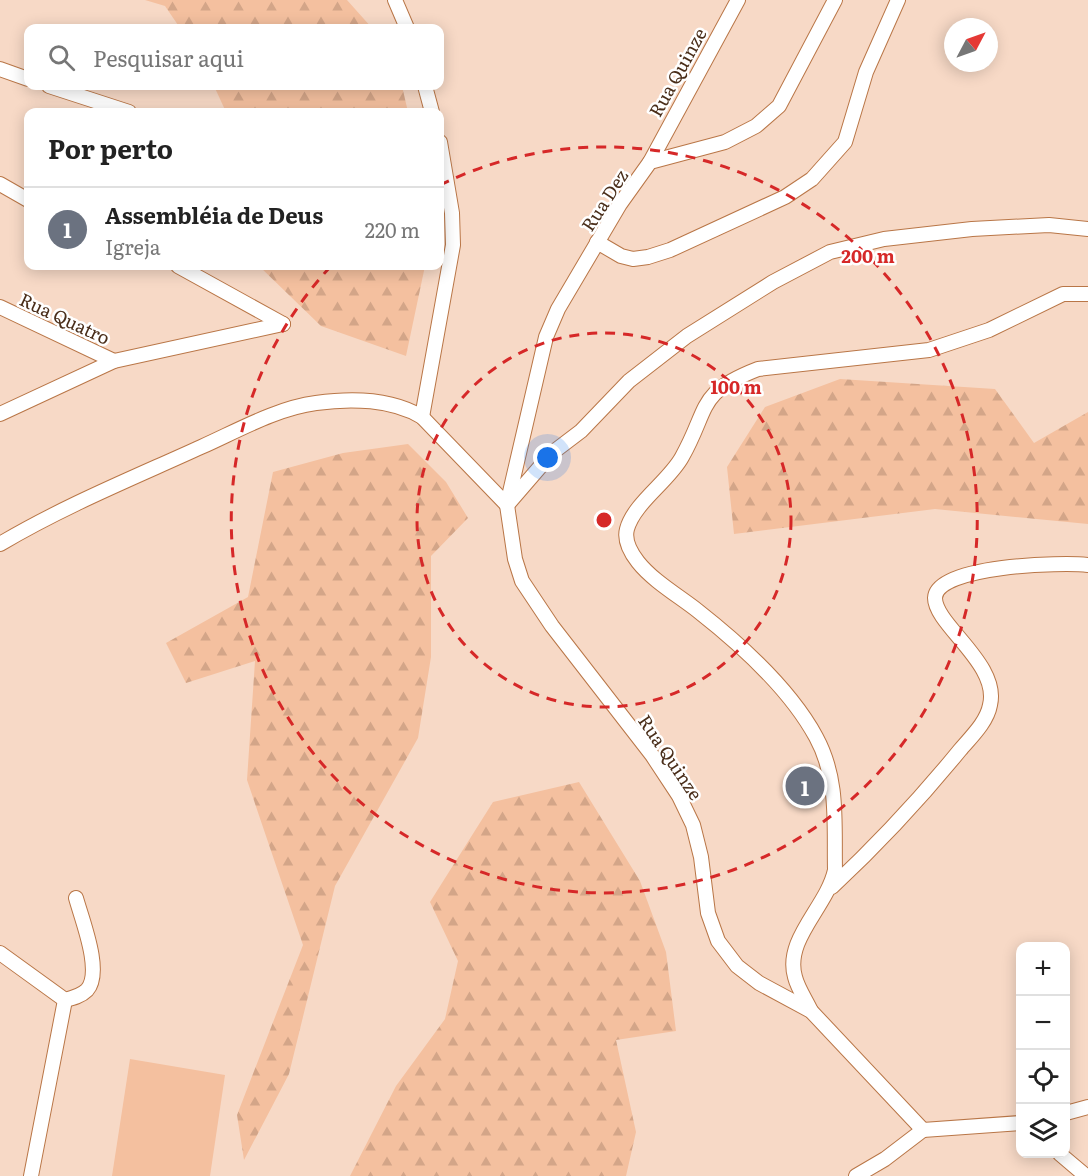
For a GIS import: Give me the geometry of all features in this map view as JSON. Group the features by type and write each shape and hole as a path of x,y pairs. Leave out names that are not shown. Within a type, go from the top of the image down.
{"street":[{"path":"394,0 405,24"},
{"name":"Rua Quinze","path":"650,162 738,0"},
{"name":"Rua Dez","path":"507,505 546,337 558,309 597,242 650,162 725,142 756,126 779,105 835,0"},
{"path":"597,242 621,256 633,259 648,257 670,250 775,201 812,179 845,142 866,72 898,0"},
{"path":"0,69 24,78"},
{"path":"61,90 117,108"},
{"path":"426,90 431,108"},
{"path":"423,417 453,245 452,213 444,166"},
{"path":"0,184 24,198"},
{"path":"0,544 39,520 273,415 315,403 363,402 406,407 423,417 507,505 552,453 580,431 629,381 687,336 773,282 830,252 884,239 972,229 1049,225 1088,229"},
{"path":"0,414 114,361 283,324 185,270"},
{"path":"832,886 835,870 830,766 815,735 774,679 710,621 639,563 628,546 626,530 633,515 675,470 703,407 717,389 734,378 758,369 929,350 989,330 1063,294 1088,294"},
{"name":"Rua Quatro","path":"0,307 114,361"},
{"name":"Rua Quinze","path":"507,505 514,559 522,581 552,626 652,754 679,796 693,825 701,857 708,913 718,941 737,966 759,983 811,1011"},
{"path":"923,1130 811,1011 795,977 793,960 797,941 832,886 923,795 984,721 991,704 989,685 980,664 942,614 935,600 937,590 948,580 968,573 1063,562 1088,565"},
{"path":"65,1000 80,995 88,989 93,979 94,964 76,898"},
{"path":"0,953 65,1000"},
{"path":"31,1176 65,1000"},
{"path":"1070,1112 1088,1107"},
{"path":"856,1176 885,1159 923,1130 1016,1123"},
{"path":"1064,1158 1086,1176"}],"green space":[{"path":"145,0 347,0 368,24 177,24 165,6"},
{"path":"216,90 403,90 407,108 224,108"},
{"path":"263,270 424,270 406,356 321,326"},
{"path":"840,379 995,389 1034,443 1088,412 1088,524 935,509 734,534 727,467 765,407"},
{"path":"408,444 446,482 468,518 431,556 431,657 418,738 335,886 289,1074 244,1160 237,1115 303,945 247,780 255,661 186,683 166,643 248,597 273,472 343,453"},
{"path":"579,782 640,881 666,952 676,1031 616,1040 636,1132 626,1176 350,1176 396,1086 445,1019 458,961 430,902 493,802"},
{"path":"130,1059 225,1075 210,1176 112,1176"}],"place":[{"name":"Assembléia de Deus","path":"805,786"}]}
